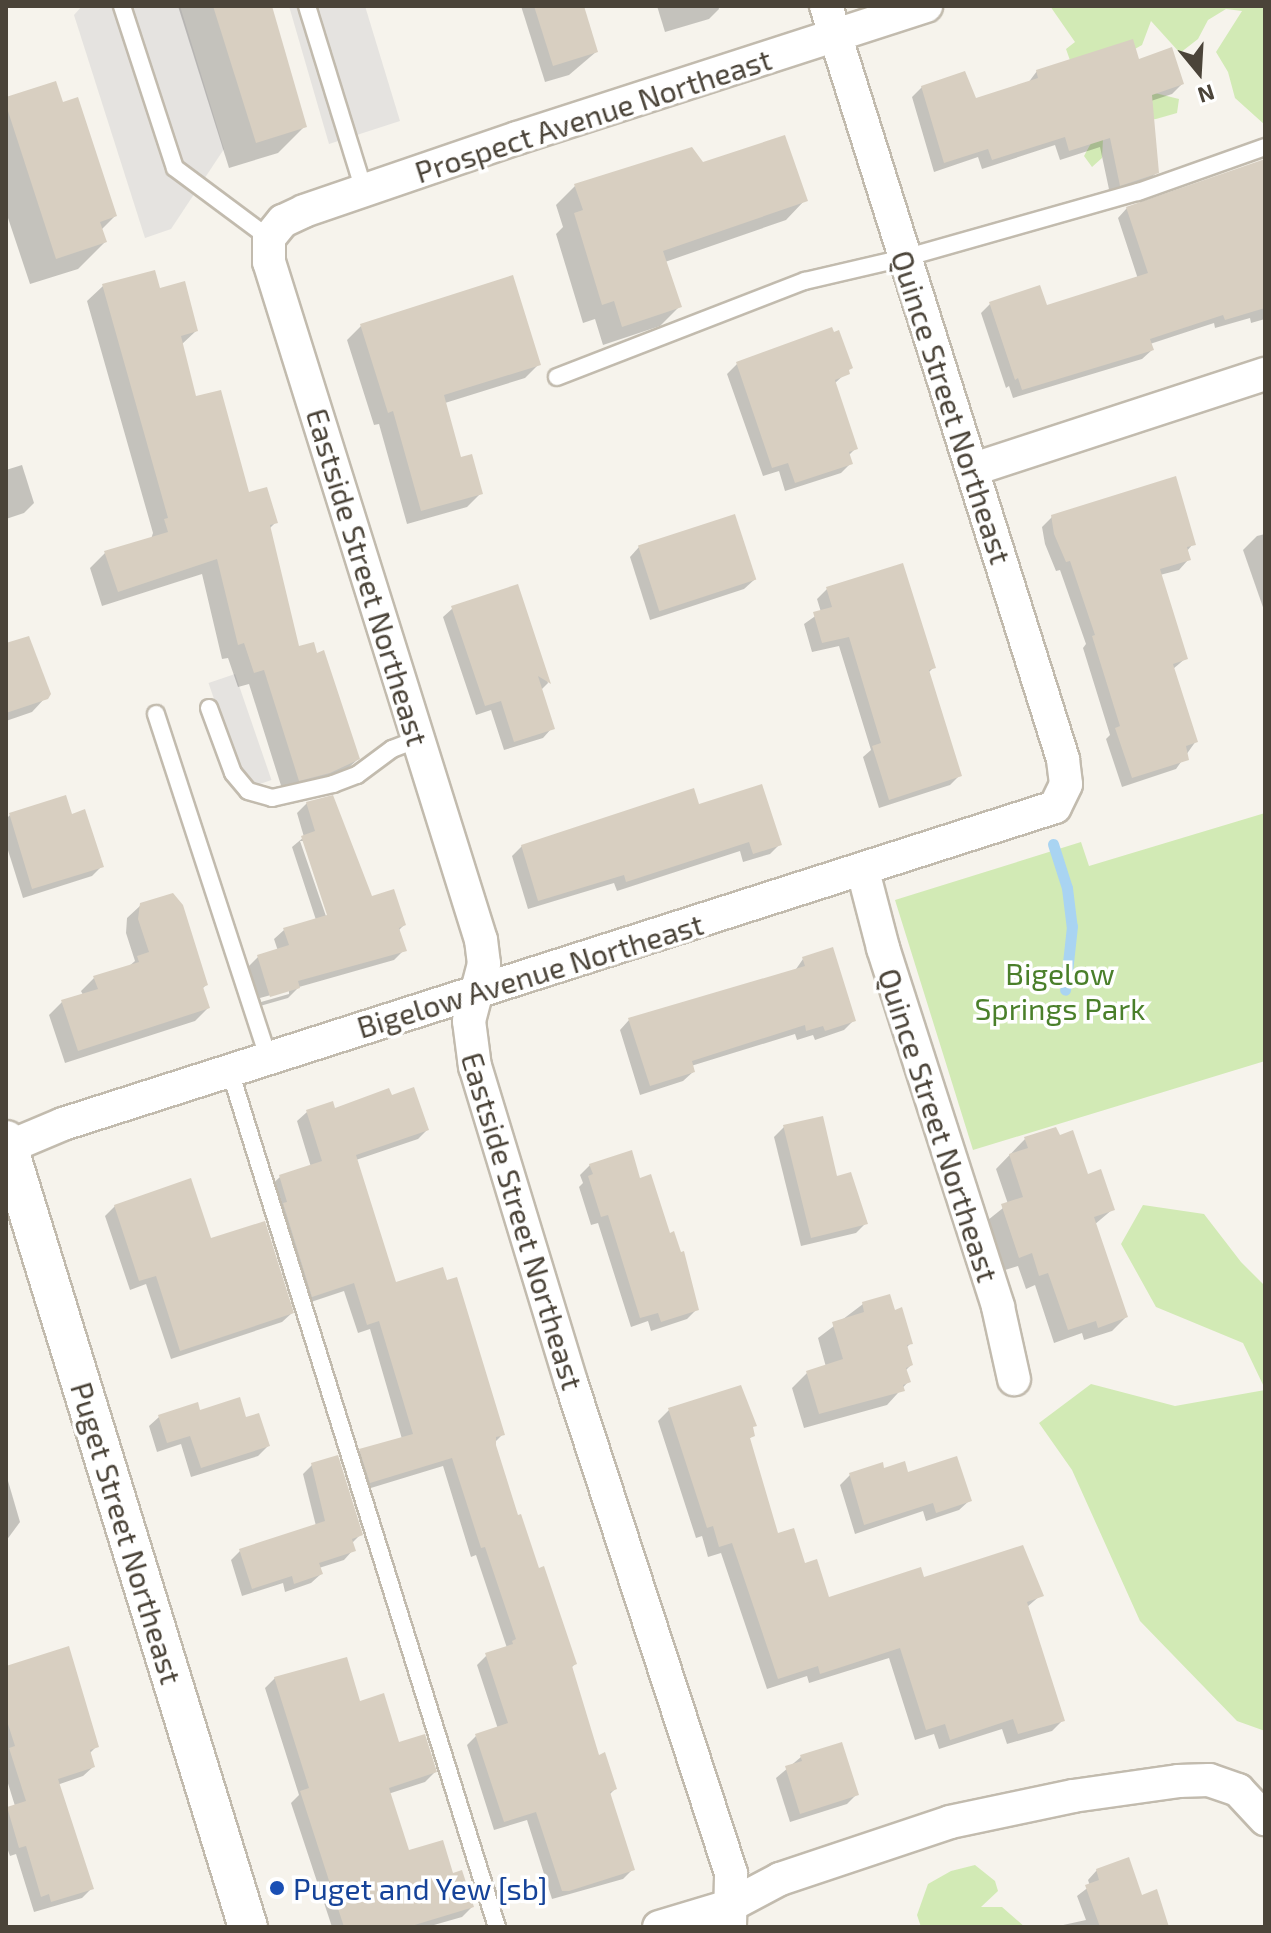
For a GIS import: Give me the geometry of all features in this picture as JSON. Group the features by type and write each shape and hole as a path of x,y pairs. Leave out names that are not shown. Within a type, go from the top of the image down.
{"street":[{"name":"Prospect Avenue Northeast","path":"269,238 283,221 831,21 926,6"},
{"name":"Quince Street Northeast","path":"831,21 1063,759 1066,784 1055,807"},
{"name":"Eastside Street Northeast","path":"269,238 269,262 481,940 484,964 469,1021 475,1067 571,1382 731,1873 729,1916"},
{"path":"974,469 1265,374"},
{"name":"Bigelow Avenue Northeast","path":"7,1145 63,1124 863,871 1055,807"},
{"name":"Quince Street Northeast","path":"863,871 883,948 998,1307 1014,1379"},
{"name":"Puget Street Northeast","path":"7,1145 248,1927"},
{"path":"659,1927 729,1916 780,1879 950,1822 1073,1796 1178,1781 1209,1780 1238,1790 1265,1819"}],"lane":[{"path":"122,6 175,168 269,238"},
{"path":"307,6 364,190"},
{"path":"557,377 805,281 904,258 1138,192 1265,147"},
{"path":"209,708 233,773 248,791 272,798 311,792 357,775 392,749 418,739"},
{"path":"156,714 269,1059"},
{"path":"230,1071 497,1927"}],"green space":[{"path":"1050,6 1265,6 1265,125 1235,98 1228,72 1216,52 1242,11 1226,9 1208,20 1198,39 1180,53 1151,21 1142,45 1126,54 1147,91 1179,99 1177,113 1126,122 1103,139 1102,158 1092,167 1084,156 1096,134 1066,49 1075,42"},
{"name":"Bigelow Springs Park","path":"1265,813 1265,1061 973,1150 895,900 1081,842 1089,866"},
{"path":"1143,1205 1204,1214 1241,1262 1265,1286 1265,1389 1243,1343 1156,1307 1121,1244"},
{"path":"1091,1384 1175,1406 1265,1390 1265,1731 1237,1721 1140,1621 1072,1470 1039,1423"},
{"path":"975,1865 995,1881 998,1891 981,1907 1002,1907 1025,1927 921,1927 917,1915 928,1884 951,1871"}],"shaded area":[{"path":"82,6 180,6 224,149 171,229 145,238 74,15"},
{"path":"289,6 365,6 400,121 329,144"},
{"path":"235,674 271,780 245,789 209,683"}],"building":[{"path":"213,6 272,6 307,127 256,143"},
{"path":"534,6 584,6 598,52 553,66"},
{"path":"1133,39 1139,59 1172,47 1184,84 1152,95 1159,173 1120,186 1110,138 1069,151 1065,137 992,160 988,149 944,163 921,86 965,71 976,98 1038,78 1036,70"},
{"path":"56,81 63,102 78,97 117,216 100,222 107,242 56,259 6,97"},
{"path":"785,135 808,201 663,251 682,307 622,327 614,301 602,305 574,213 583,210 574,184 692,147 703,162"},
{"path":"1265,159 1265,308 1225,320 1223,315 1150,339 1154,350 1022,390 1018,378 1015,380 989,302 1040,285 1047,305 1148,273 1126,207"},
{"path":"155,270 160,288 185,281 198,331 181,336 196,396 221,390 249,492 267,487 278,523 270,525 299,646 314,642 317,653 324,650 360,759 330,773 299,781 264,670 254,673 244,643 238,645 217,559 118,592 104,551 168,532 164,519 168,518 102,284"},
{"path":"513,275 541,365 444,395 461,457 472,454 483,494 421,511 393,411 388,413 360,324"},
{"path":"832,327 834,332 839,330 853,368 849,370 850,374 835,380 858,449 849,452 853,464 795,483 788,463 772,468 736,362"},
{"path":"1176,476 1196,545 1187,547 1191,560 1160,569 1188,659 1173,664 1198,742 1186,746 1189,760 1132,778 1115,728 1120,726 1092,636 1095,635 1070,561 1066,562 1054,534 1051,515"},
{"path":"735,514 756,580 659,611 638,546"},
{"path":"903,563 936,668 929,670 962,776 889,800 872,746 881,743 849,637 822,643 813,612 832,607 826,587"},
{"path":"518,584 551,684 538,676 555,729 514,742 501,701 485,706 451,606"},
{"path":"29,636 51,694 48,699 6,713 6,643"},
{"path":"762,784 782,845 753,854 749,842 626,882 624,875 538,901 521,845 694,788 699,804"},
{"path":"66,795 72,814 85,809 104,867 32,889 9,813"},
{"path":"333,795 372,896 394,889 406,925 399,928 407,951 298,981 300,988 270,997 257,955 289,945 283,928 327,915 301,836 315,831 306,802"},
{"path":"173,893 183,905 208,985 203,987 210,1008 78,1051 61,1000 98,989 93,976 139,962 137,956 149,952 138,919 140,903"},
{"path":"833,947 856,1021 825,1031 823,1026 806,1031 805,1025 692,1061 695,1072 650,1086 628,1018 805,966 802,957"},
{"path":"414,1087 429,1130 356,1155 396,1282 443,1267 447,1280 457,1277 505,1435 496,1437 496,1445 518,1515 521,1514 539,1568 544,1566 577,1664 572,1666 599,1755 605,1752 617,1789 610,1792 635,1870 569,1891 562,1891 536,1812 504,1822 475,1734 508,1723 485,1653 513,1644 512,1641 516,1639 485,1547 481,1548 452,1458 370,1483 359,1449 413,1434 379,1321 367,1325 354,1283 312,1297 283,1203 287,1202 279,1175 322,1161 306,1110 333,1101 335,1108 389,1088 392,1095"},
{"path":"823,1116 837,1176 851,1172 868,1224 811,1238 783,1125"},
{"path":"1056,1127 1060,1135 1073,1130 1088,1174 1101,1169 1115,1210 1094,1217 1128,1317 1098,1328 1096,1321 1068,1330 1048,1273 1039,1276 1032,1253 1019,1258 1001,1204 1023,1197 1009,1154 1028,1148 1024,1137"},
{"path":"632,1150 640,1178 651,1174 670,1233 674,1231 681,1252 684,1251 699,1310 661,1322 658,1313 640,1318 608,1215 601,1217 588,1176 593,1174 589,1164"},
{"path":"191,1178 211,1238 265,1221 294,1313 180,1351 156,1276 139,1281 114,1205"},
{"path":"890,1294 895,1310 902,1307 913,1344 907,1345 913,1365 906,1368 911,1382 903,1385 905,1391 819,1414 806,1371 843,1359 832,1322 864,1312 862,1302"},
{"path":"741,1385 757,1426 753,1427 755,1436 750,1438 778,1533 794,1528 805,1563 817,1559 829,1597 921,1567 924,1577 1023,1545 1044,1596 1027,1602 1065,1721 1018,1734 1013,1719 950,1740 945,1724 926,1730 900,1648 820,1674 818,1666 778,1679 732,1543 719,1547 713,1526 707,1528 668,1408"},
{"path":"240,1397 246,1417 259,1413 270,1446 201,1468 190,1436 167,1443 158,1415 198,1402 200,1410"},
{"path":"338,1455 363,1535 352,1539 356,1551 319,1563 323,1574 294,1584 292,1576 252,1589 239,1549 325,1521 311,1463"},
{"path":"957,1456 972,1501 936,1513 933,1503 864,1525 849,1473 883,1462 884,1468 905,1461 908,1472"},
{"path":"69,1646 99,1747 90,1750 95,1767 58,1779 94,1889 51,1902 49,1894 41,1897 26,1846 19,1848 7,1807 26,1801 9,1748 15,1746 6,1718 6,1666"},
{"path":"347,1657 360,1701 384,1693 399,1742 425,1734 437,1772 389,1788 409,1850 443,1840 453,1873 462,1870 474,1907 408,1927 344,1927 300,1791 309,1788 274,1677"},
{"path":"842,1742 859,1795 800,1814 785,1766 802,1761 800,1755"},
{"path":"1129,1857 1142,1895 1157,1889 1169,1927 1100,1927 1085,1885 1099,1880 1096,1869"}],"waterway":[{"path":"1053,844 1067,888 1072,926 1065,990"}],"place":[{"name":"Puget and Yew [sb]","path":"277,1888"}]}
